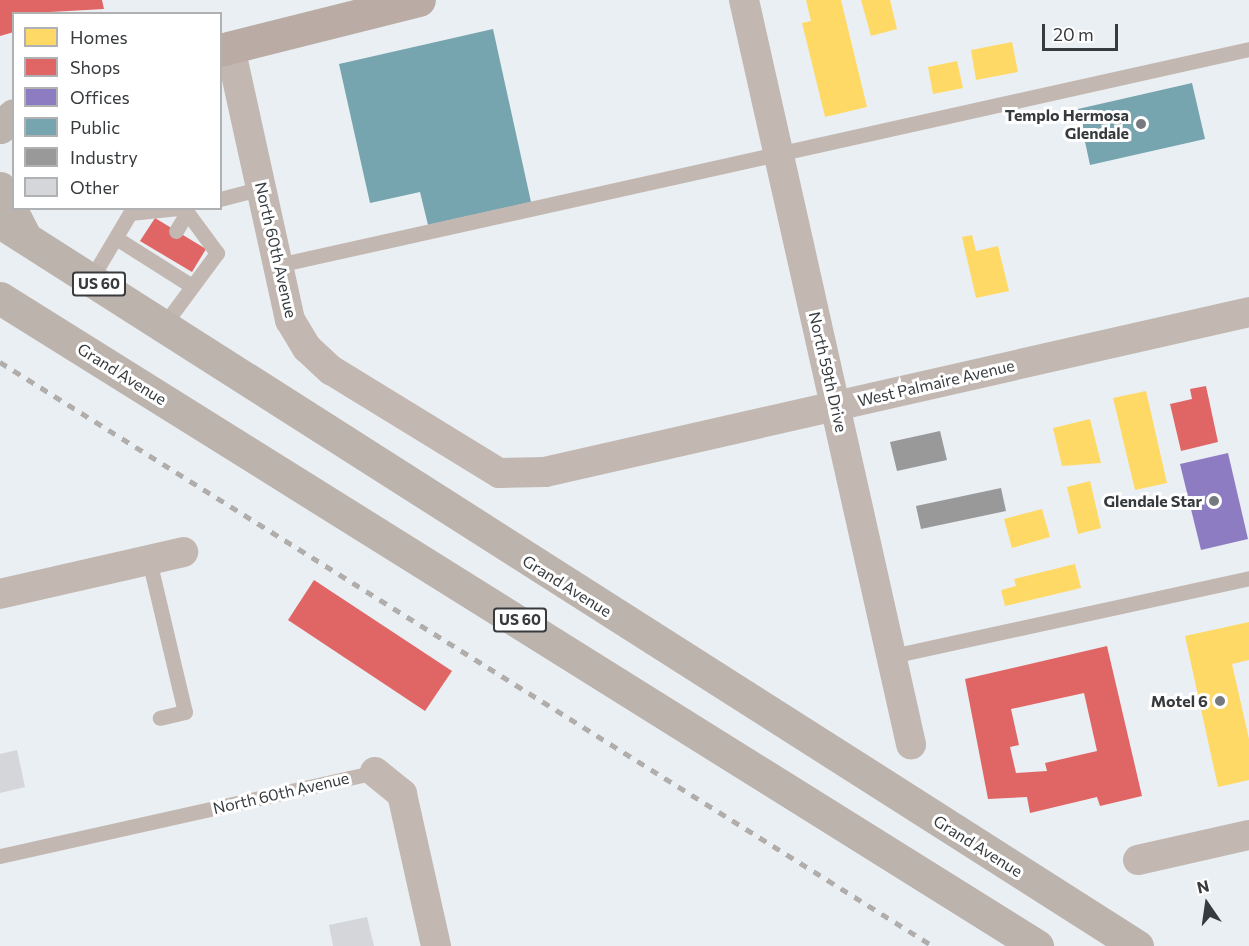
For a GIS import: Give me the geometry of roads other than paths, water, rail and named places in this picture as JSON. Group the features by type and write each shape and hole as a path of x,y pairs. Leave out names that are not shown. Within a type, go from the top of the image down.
{"highway":[{"path":"0,127 12,117"},
{"path":"0,188 13,229"},
{"name":"Grand Avenue","path":"13,229 1137,946"},
{"name":"Grand Avenue","path":"0,298 1037,946"}],"street":[{"path":"225,49 419,0"},
{"name":"North 59th Drive","path":"744,0 911,744"},
{"name":"North 60th Avenue","path":"225,49 262,188 290,320 307,348 331,370 483,465 518,476"},
{"name":"West Palmaire Avenue","path":"518,476 1249,312"},
{"path":"0,594 183,552"},
{"name":"North 60th Avenue","path":"375,772 402,794 436,946"},
{"path":"1138,860 1249,835"}],"lane":[{"path":"278,264 780,156 1249,49"},
{"path":"222,198 262,188"},
{"path":"176,231 183,210"},
{"path":"91,279 130,213 183,210"},
{"path":"163,326 217,253 183,210"},
{"path":"116,238 159,259 192,286"},
{"path":"149,560 185,712 160,718"},
{"path":"892,656 1249,578"},
{"name":"North 60th Avenue","path":"0,856 375,772"}],"railway":[{"path":"0,362 933,946"}],"place":[{"name":"Templo Hermosa Glendale","path":"1141,124"},
{"name":"Glendale Star","path":"1214,501"},
{"name":"Motel 6","path":"1220,701"}]}
